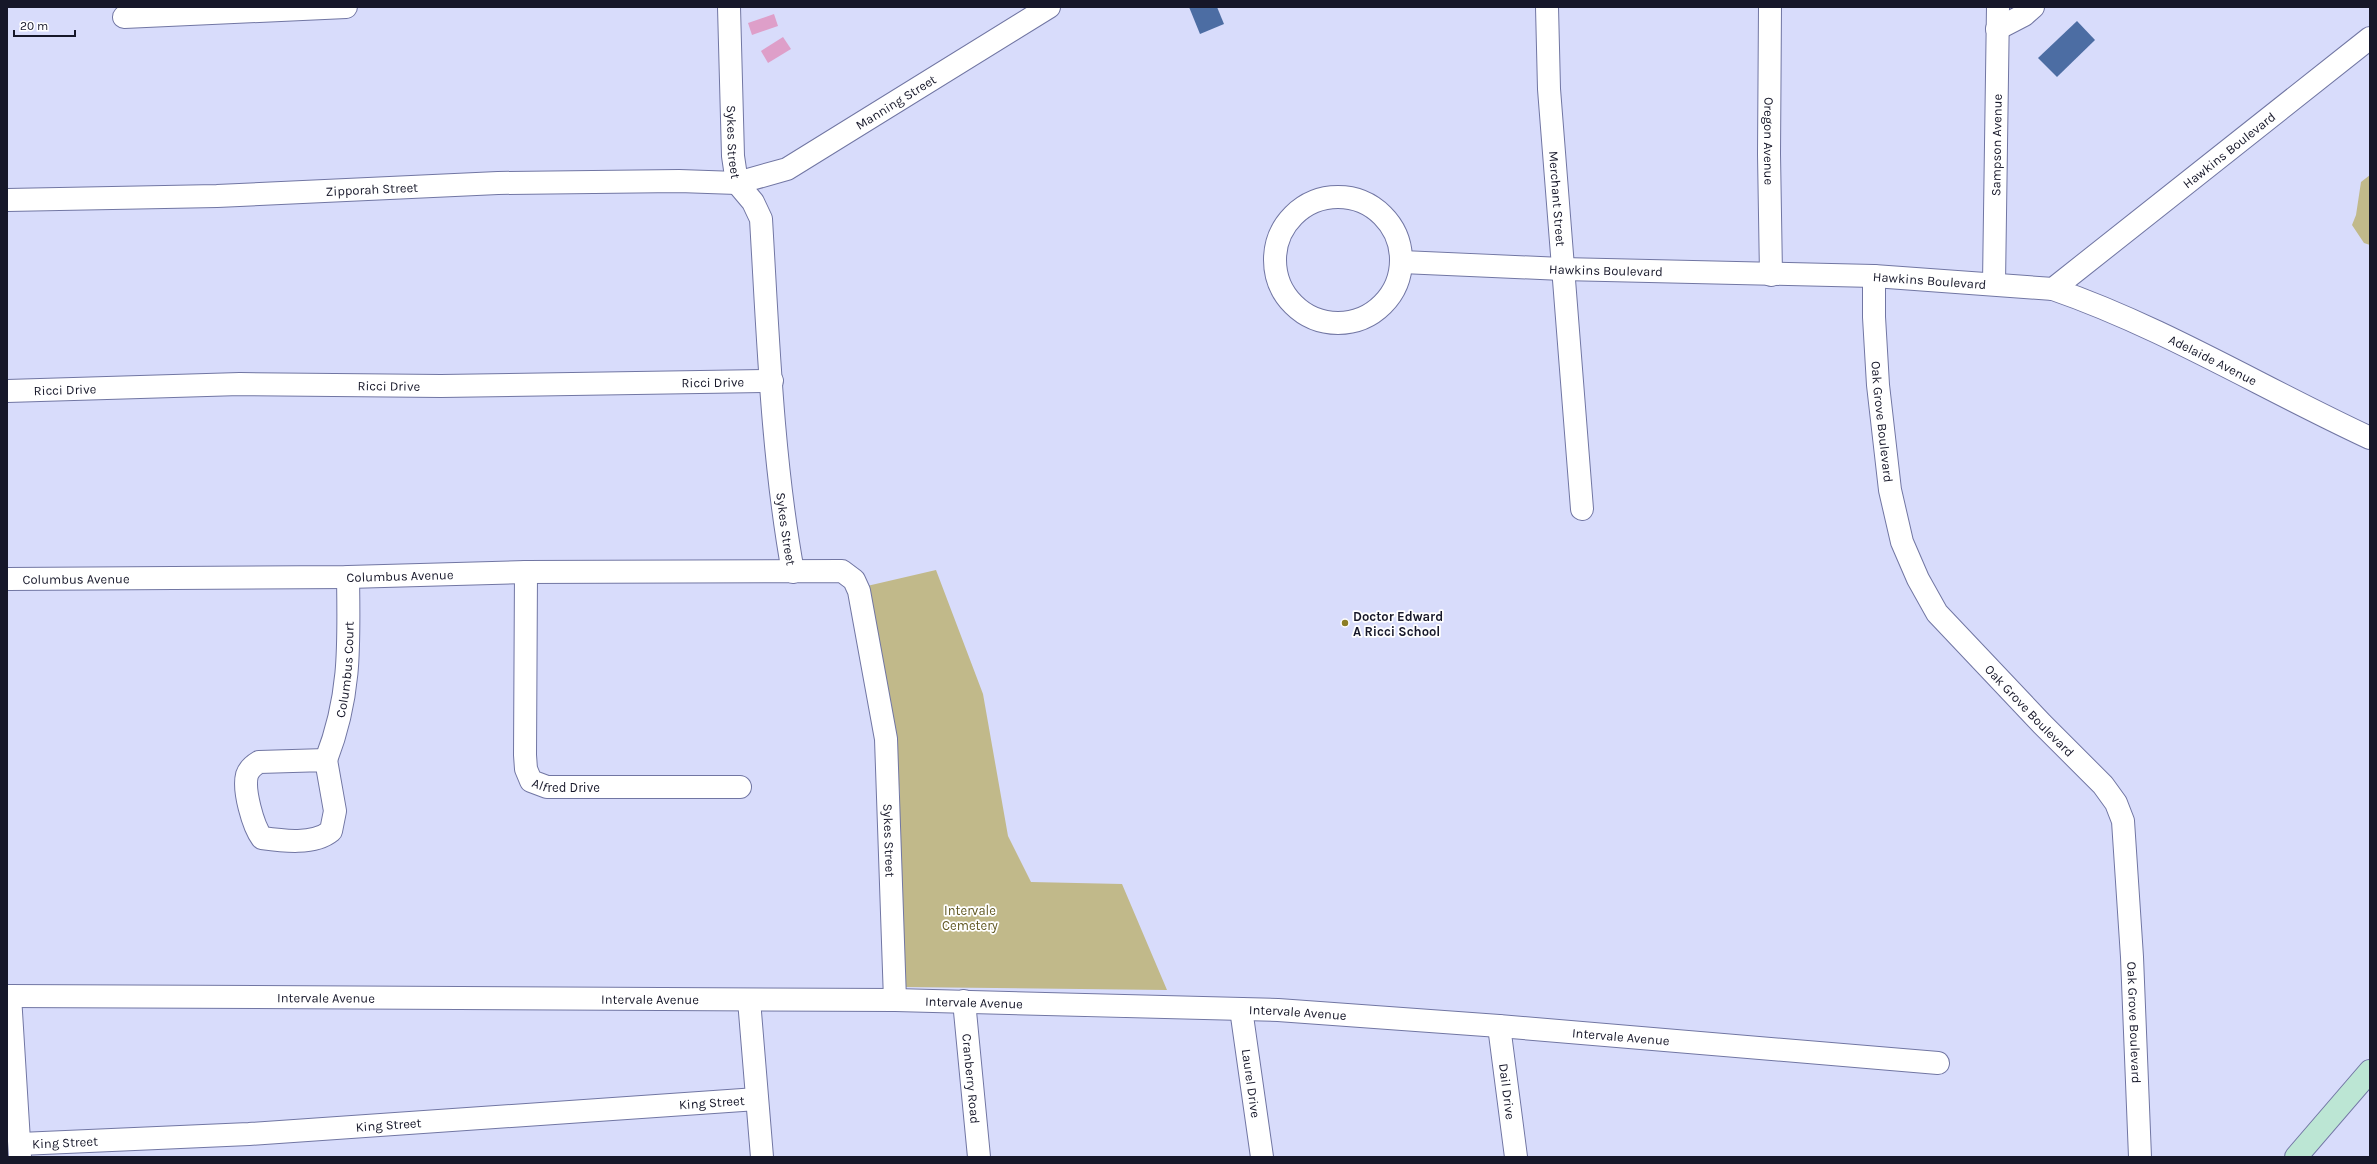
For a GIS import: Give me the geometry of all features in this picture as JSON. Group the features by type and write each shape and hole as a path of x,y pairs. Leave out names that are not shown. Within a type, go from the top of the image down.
{"main road":[{"path":"2296,1157 2370,1071"}],"street":[{"path":"124,17 346,7"},
{"name":"Sykes Street","path":"729,7 733,156 737,183 753,202 761,219 772,381 785,527 793,572 842,571 854,580 860,591 886,738 894,1000"},
{"name":"Manning Street","path":"737,183 787,169 1049,7"},
{"name":"Merchant Street","path":"1547,7 1547,55 1562,269 1582,509"},
{"name":"Oregon Avenue","path":"1770,7 1769,154 1771,275"},
{"name":"Sampson Avenue","path":"1994,283 1998,7"},
{"path":"1997,29 2024,15 2033,7"},
{"name":"Hawkins Boulevard","path":"1402,262 1562,269 1771,275 1874,276 1994,283 2053,289 2370,38"},
{"name":"Zipporah Street","path":"7,200 217,196 498,183 679,181 737,183"},
{"path":"1340,196 1356,199 1371,206 1384,216 1396,235 1402,262 1400,278 1395,288 1382,306 1369,316 1353,322 1337,324 1320,321 1305,314 1292,304 1282,291 1276,275 1274,258 1277,242 1284,227 1294,214 1308,204 1323,198 1340,196"},
{"name":"Oak Grove Boulevard","path":"1874,276 1874,317 1878,385 1890,490 1902,542 1918,579 1937,613 2042,724 2103,784 2116,803 2123,821 2132,957 2140,1157"},
{"name":"Adelaide Avenue","path":"2053,289 2146,327 2308,409 2370,438"},
{"name":"Ricci Drive","path":"7,391 240,384 441,386 772,381"},
{"name":"Columbus Avenue","path":"7,579 348,577 526,572 793,572"},
{"name":"Alfred Drive","path":"526,572 525,755 526,769 531,781 547,787 740,787"},
{"name":"Columbus Court","path":"326,760 259,762 251,767 246,776 249,808 256,828 262,838 282,840 317,838 331,830 335,811 326,760 336,732 348,668 348,577"},
{"path":"8,996 20,1150"},
{"name":"Intervale Avenue","path":"8,996 373,998 559,997 748,1000 894,1000 1241,1009 1499,1026 1938,1063"},
{"path":"748,1000 762,1157"},
{"name":"Cranberry Road","path":"964,1001 979,1157"},
{"name":"Laurel Drive","path":"1241,1009 1262,1157"},
{"name":"Dail Drive","path":"1499,1026 1516,1157"},
{"name":"King Street","path":"20,1150 757,1100"}],"green space":[{"path":"2370,175 2370,245 2364,243 2352,225 2356,215 2361,182"},
{"name":"Intervale Cemetery","path":"936,570 983,694 1008,836 1031,882 1122,884 1167,990 903,987 895,832 900,795 891,701 882,679 867,586"}],"shaded area":[{"path":"774,14 778,26 752,35 748,23"},
{"path":"783,37 791,49 768,63 761,51"}],"building":[{"path":"1189,7 1217,7 1224,24 1200,34"},
{"path":"2077,21 2095,40 2057,77 2038,58"}],"place":[{"name":"Doctor Edward A Ricci School","path":"1345,623"}]}
